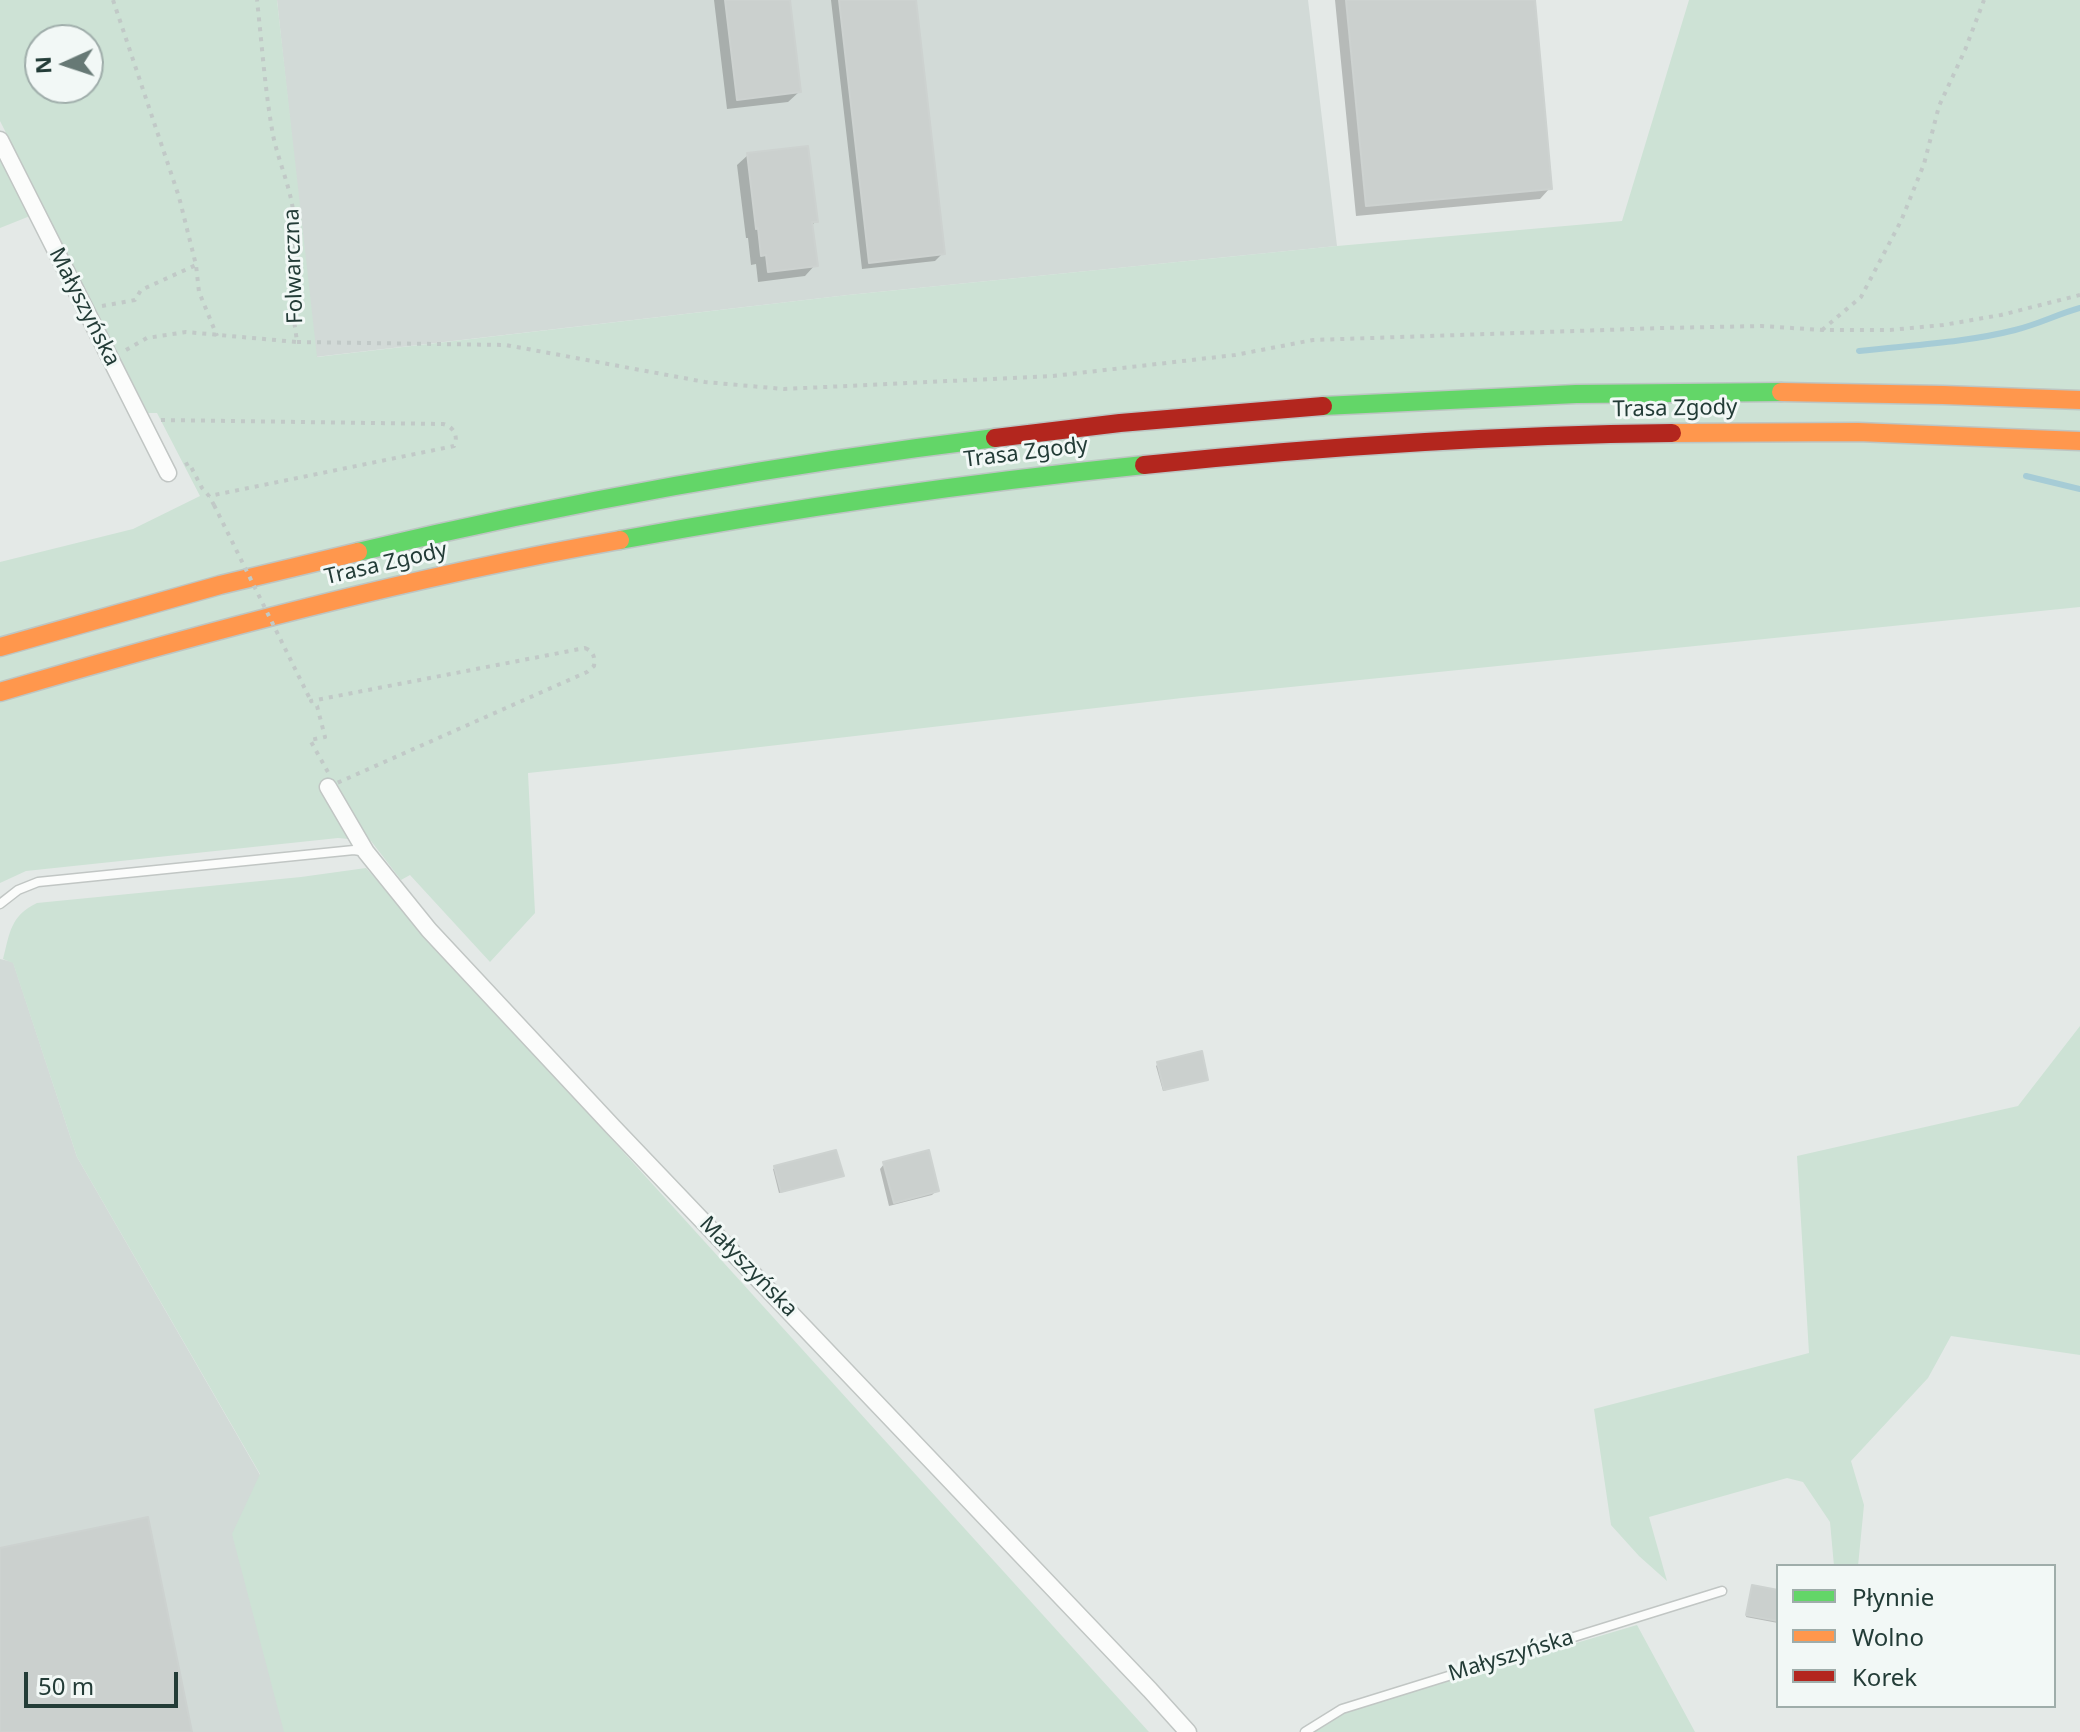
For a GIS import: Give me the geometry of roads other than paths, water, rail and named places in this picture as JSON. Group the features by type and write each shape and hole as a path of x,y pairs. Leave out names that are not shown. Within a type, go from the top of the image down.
{"highway":[{"name":"Trasa Zgody","path":"0,647 284,569 547,509 905,450 1093,426 1333,405 1574,393 1721,391 2080,400"},
{"name":"Trasa Zgody","path":"0,692 296,609 434,577 703,524 909,492 1101,468 1319,448 1496,437 1719,431 1920,434 2080,441"}],"street":[{"name":"Małyszyńska","path":"0,140 109,359 174,470"},
{"name":"Małyszyńska","path":"335,784 366,852 429,930 1188,1732"}],"lane":[{"path":"0,904 18,890 38,882 354,850 366,852"},
{"name":"Małyszyńska","path":"1305,1732 1342,1709 1722,1591"}],"waterway":[{"path":"1859,351 1996,334 2080,308"},
{"path":"2026,476 2080,489"}]}
